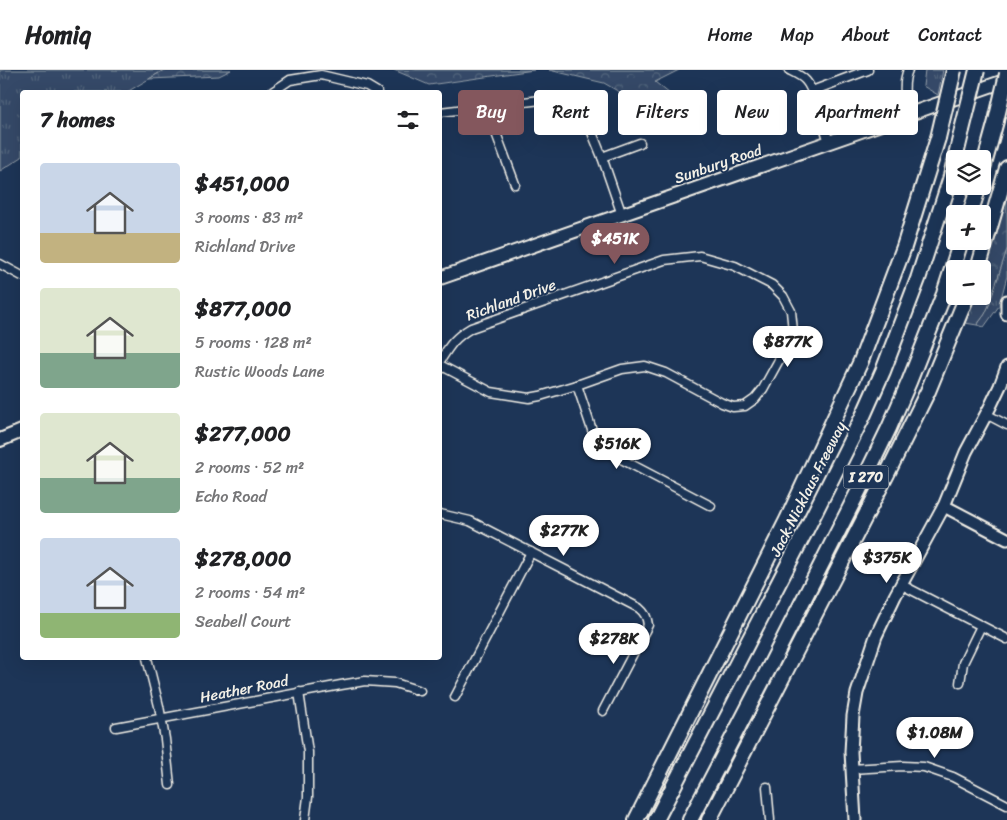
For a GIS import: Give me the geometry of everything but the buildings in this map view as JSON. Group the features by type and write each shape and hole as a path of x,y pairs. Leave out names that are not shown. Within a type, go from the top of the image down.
{"highway":[{"path":"635,820 783,528 861,361 904,247 938,138 954,70"},
{"name":"Jack Nicklaus Freeway","path":"957,150 977,70"},
{"path":"988,150 1007,74"},
{"path":"981,260 1007,168"},
{"name":"Jack Nicklaus Freeway","path":"656,820 867,407 918,280 946,192"},
{"name":"I 270","path":"690,820 890,428 944,294 958,250"},
{"path":"709,820 928,391 963,305"}],"main road":[{"name":"Sunbury Road","path":"918,111 1007,80"},
{"name":"Sunbury Road","path":"442,277 848,135"},
{"path":"0,440 20,432"}],"street":[{"path":"790,70 807,82 811,90"},
{"path":"815,90 868,70"},
{"path":"905,90 905,76 908,70"},
{"path":"275,90 290,80 321,75 367,86 374,90"},
{"path":"524,102 549,99 572,105 582,114 602,157 622,215"},
{"path":"442,112 458,109"},
{"path":"497,135 515,184"},
{"path":"826,135 828,142"},
{"path":"602,157 640,143"},
{"name":"Richland Drive","path":"442,359 449,346 459,335 471,328 664,260 700,256 735,266 772,285 792,311 793,331 790,340 763,390 756,399 745,406 733,407 722,403 666,373 644,366 622,369 577,385"},
{"path":"0,264 20,275"},
{"path":"1007,301 1007,314"},
{"path":"442,364 491,392 530,398 577,385 592,430 605,448 623,460 711,506"},
{"path":"855,820 851,769 853,716 857,693 876,636 944,506 966,452 1000,386 1007,367"},
{"path":"986,414 1007,425"},
{"path":"944,506 1007,539"},
{"path":"442,514 470,521 644,612 648,618 646,630 603,711"},
{"path":"455,697 531,552"},
{"path":"902,585 1007,639"},
{"path":"960,684 963,663 981,626"},
{"path":"147,660 166,739 170,785"},
{"name":"Heather Road","path":"116,727 365,681 395,683 420,691"},
{"path":"299,692 308,752 308,797 305,820"},
{"path":"851,769 903,766 924,767 953,777 1007,805"},
{"path":"767,787 770,820"}],"green space":[{"path":"0,70 164,70 130,90 20,90 20,158 0,171"},
{"path":"164,70 231,70 219,76 149,79"},
{"path":"394,70 534,70 429,85"},
{"path":"549,70 679,70 655,82 665,90 618,91 604,83"},
{"path":"925,70 943,70 938,95 923,86"},
{"path":"1007,198 1007,249 991,299 991,260 988,260"},
{"path":"1007,249 1007,276 999,306 984,327 977,325 989,305 991,305 991,299"},
{"path":"972,305 989,305 977,325 965,323"}]}
